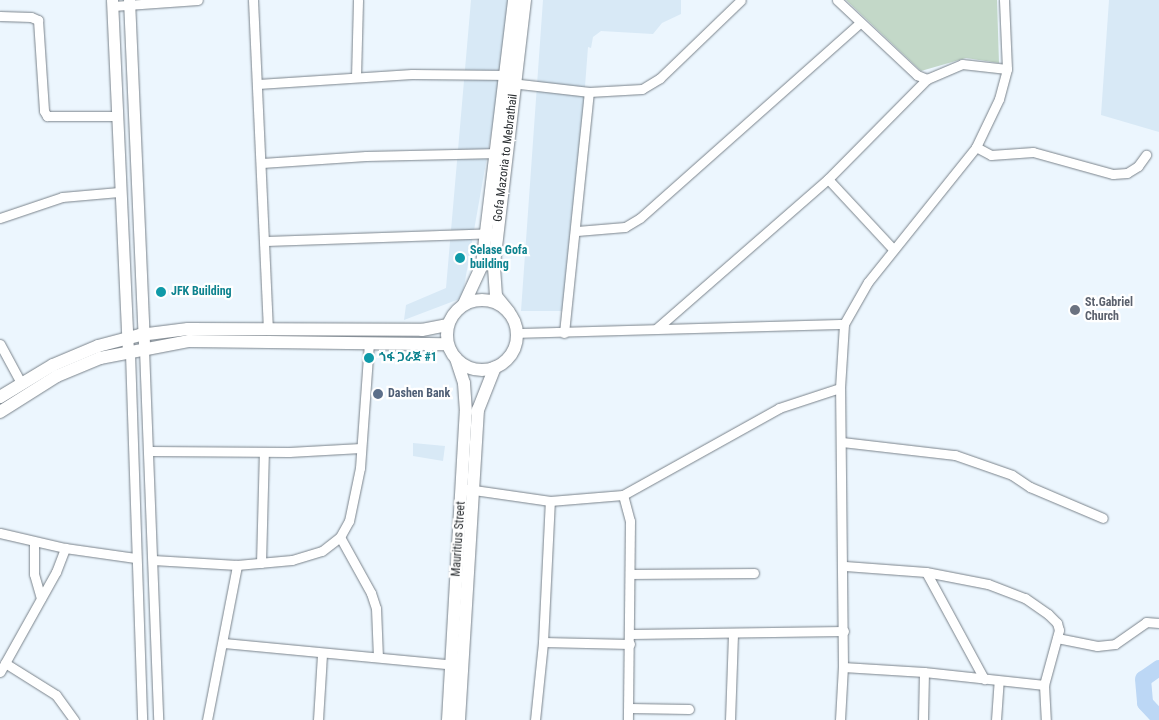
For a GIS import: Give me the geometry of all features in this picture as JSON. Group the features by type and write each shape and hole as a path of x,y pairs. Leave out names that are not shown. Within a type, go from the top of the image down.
{"main road":[{"name":"Gofa Mazoria to Mebrathail","path":"510,79 514,0"},
{"name":"Gofa Mazoria to Mebrathail","path":"509,312 496,296 492,233 510,79 525,0"},
{"name":"Gofa Mazoria to Mebrathail","path":"464,304 482,266 492,233"},
{"path":"488,300 509,312 517,332 512,353 495,367 474,369 456,358 448,344 448,325 464,304 488,300"},
{"path":"0,397 53,365 125,338 143,334 188,329 422,330 448,325"},
{"path":"0,412 57,376 100,358 189,341 448,344"},
{"name":"Mauritius Street","path":"456,358 464,384 467,489"},
{"name":"Mauritius Street","path":"448,720 456,665 467,489 478,410 495,367"},
{"name":"Mauritius Street","path":"456,665 459,720"}],"street":[{"path":"142,720 135,558 130,353 125,338 112,3 198,0"},
{"path":"253,0 266,241 268,328"},
{"path":"356,77 358,0"},
{"path":"258,84 356,77 510,79 589,92 642,89 660,78 741,0"},
{"path":"837,0 903,64 927,79"},
{"path":"840,720 844,667 840,388 844,324 868,282 976,147 999,99 1007,69 1004,0"},
{"path":"129,2 149,452 158,720"},
{"path":"0,16 38,20 44,111 47,116 116,116"},
{"path":"577,231 624,227 640,218 860,23"},
{"path":"656,329 828,178 927,79 962,64 1007,69"},
{"path":"564,333 577,231 589,92"},
{"path":"976,147 991,155 1033,152 1113,174 1127,173 1138,166 1146,155"},
{"path":"262,163 501,153"},
{"path":"828,178 893,250"},
{"path":"0,218 62,197 119,192"},
{"path":"266,241 492,233"},
{"path":"517,332 564,333 844,324"},
{"path":"153,560 237,565 292,560 322,551 340,537 349,521 361,448 369,343"},
{"path":"0,344 21,383"},
{"path":"467,489 550,501 623,495 779,408 840,388"},
{"path":"842,442 955,455 1012,475 1030,487 1102,518"},
{"path":"149,452 264,452 361,448"},
{"path":"261,563 264,452"},
{"path":"623,495 630,521 631,574 628,720"},
{"path":"535,720 543,642 550,501"},
{"path":"0,533 66,548 135,558"},
{"path":"340,537 371,593 376,608 378,657"},
{"path":"34,542 34,574 41,598"},
{"path":"66,548 41,598 2,667 56,695 74,720"},
{"path":"207,720 224,642 237,565"},
{"path":"844,566 926,572 988,584 1025,598 1057,623 1057,638 1044,685 1046,720"},
{"path":"926,572 984,679"},
{"path":"631,574 754,573"},
{"path":"1057,638 1097,646 1116,644 1146,622 1159,623"},
{"path":"543,642 844,632"},
{"path":"730,720 733,635"},
{"path":"224,642 322,654 378,657 456,665"},
{"path":"318,720 322,654"},
{"path":"844,667 924,672 1044,685"},
{"path":"923,720 924,672"},
{"path":"996,720 999,681"},
{"path":"629,708 689,709"}],"shaded area":[{"path":"471,0 511,0 501,78 462,298 404,320 406,305 446,288"},
{"path":"543,0 681,0 681,14 662,23 653,34 601,31 593,37 591,48 588,47 568,311 521,311"},
{"path":"1109,0 1159,0 1159,132 1101,115"},
{"path":"413,443 445,446 443,461 413,456"}],"green space":[{"path":"846,0 997,0 999,63 966,58 921,71"}],"waterway":[{"path":"1159,668 1143,679 1145,703 1159,718"}],"place":[{"name":"Selase Gofa building","path":"460,258"},
{"name":"JFK Building","path":"161,292"},
{"name":"St.Gabriel Church","path":"1075,310"},
{"name":"ጎፋ ጋራጅ #1","path":"369,358"},
{"name":"Dashen Bank","path":"378,394"}]}
